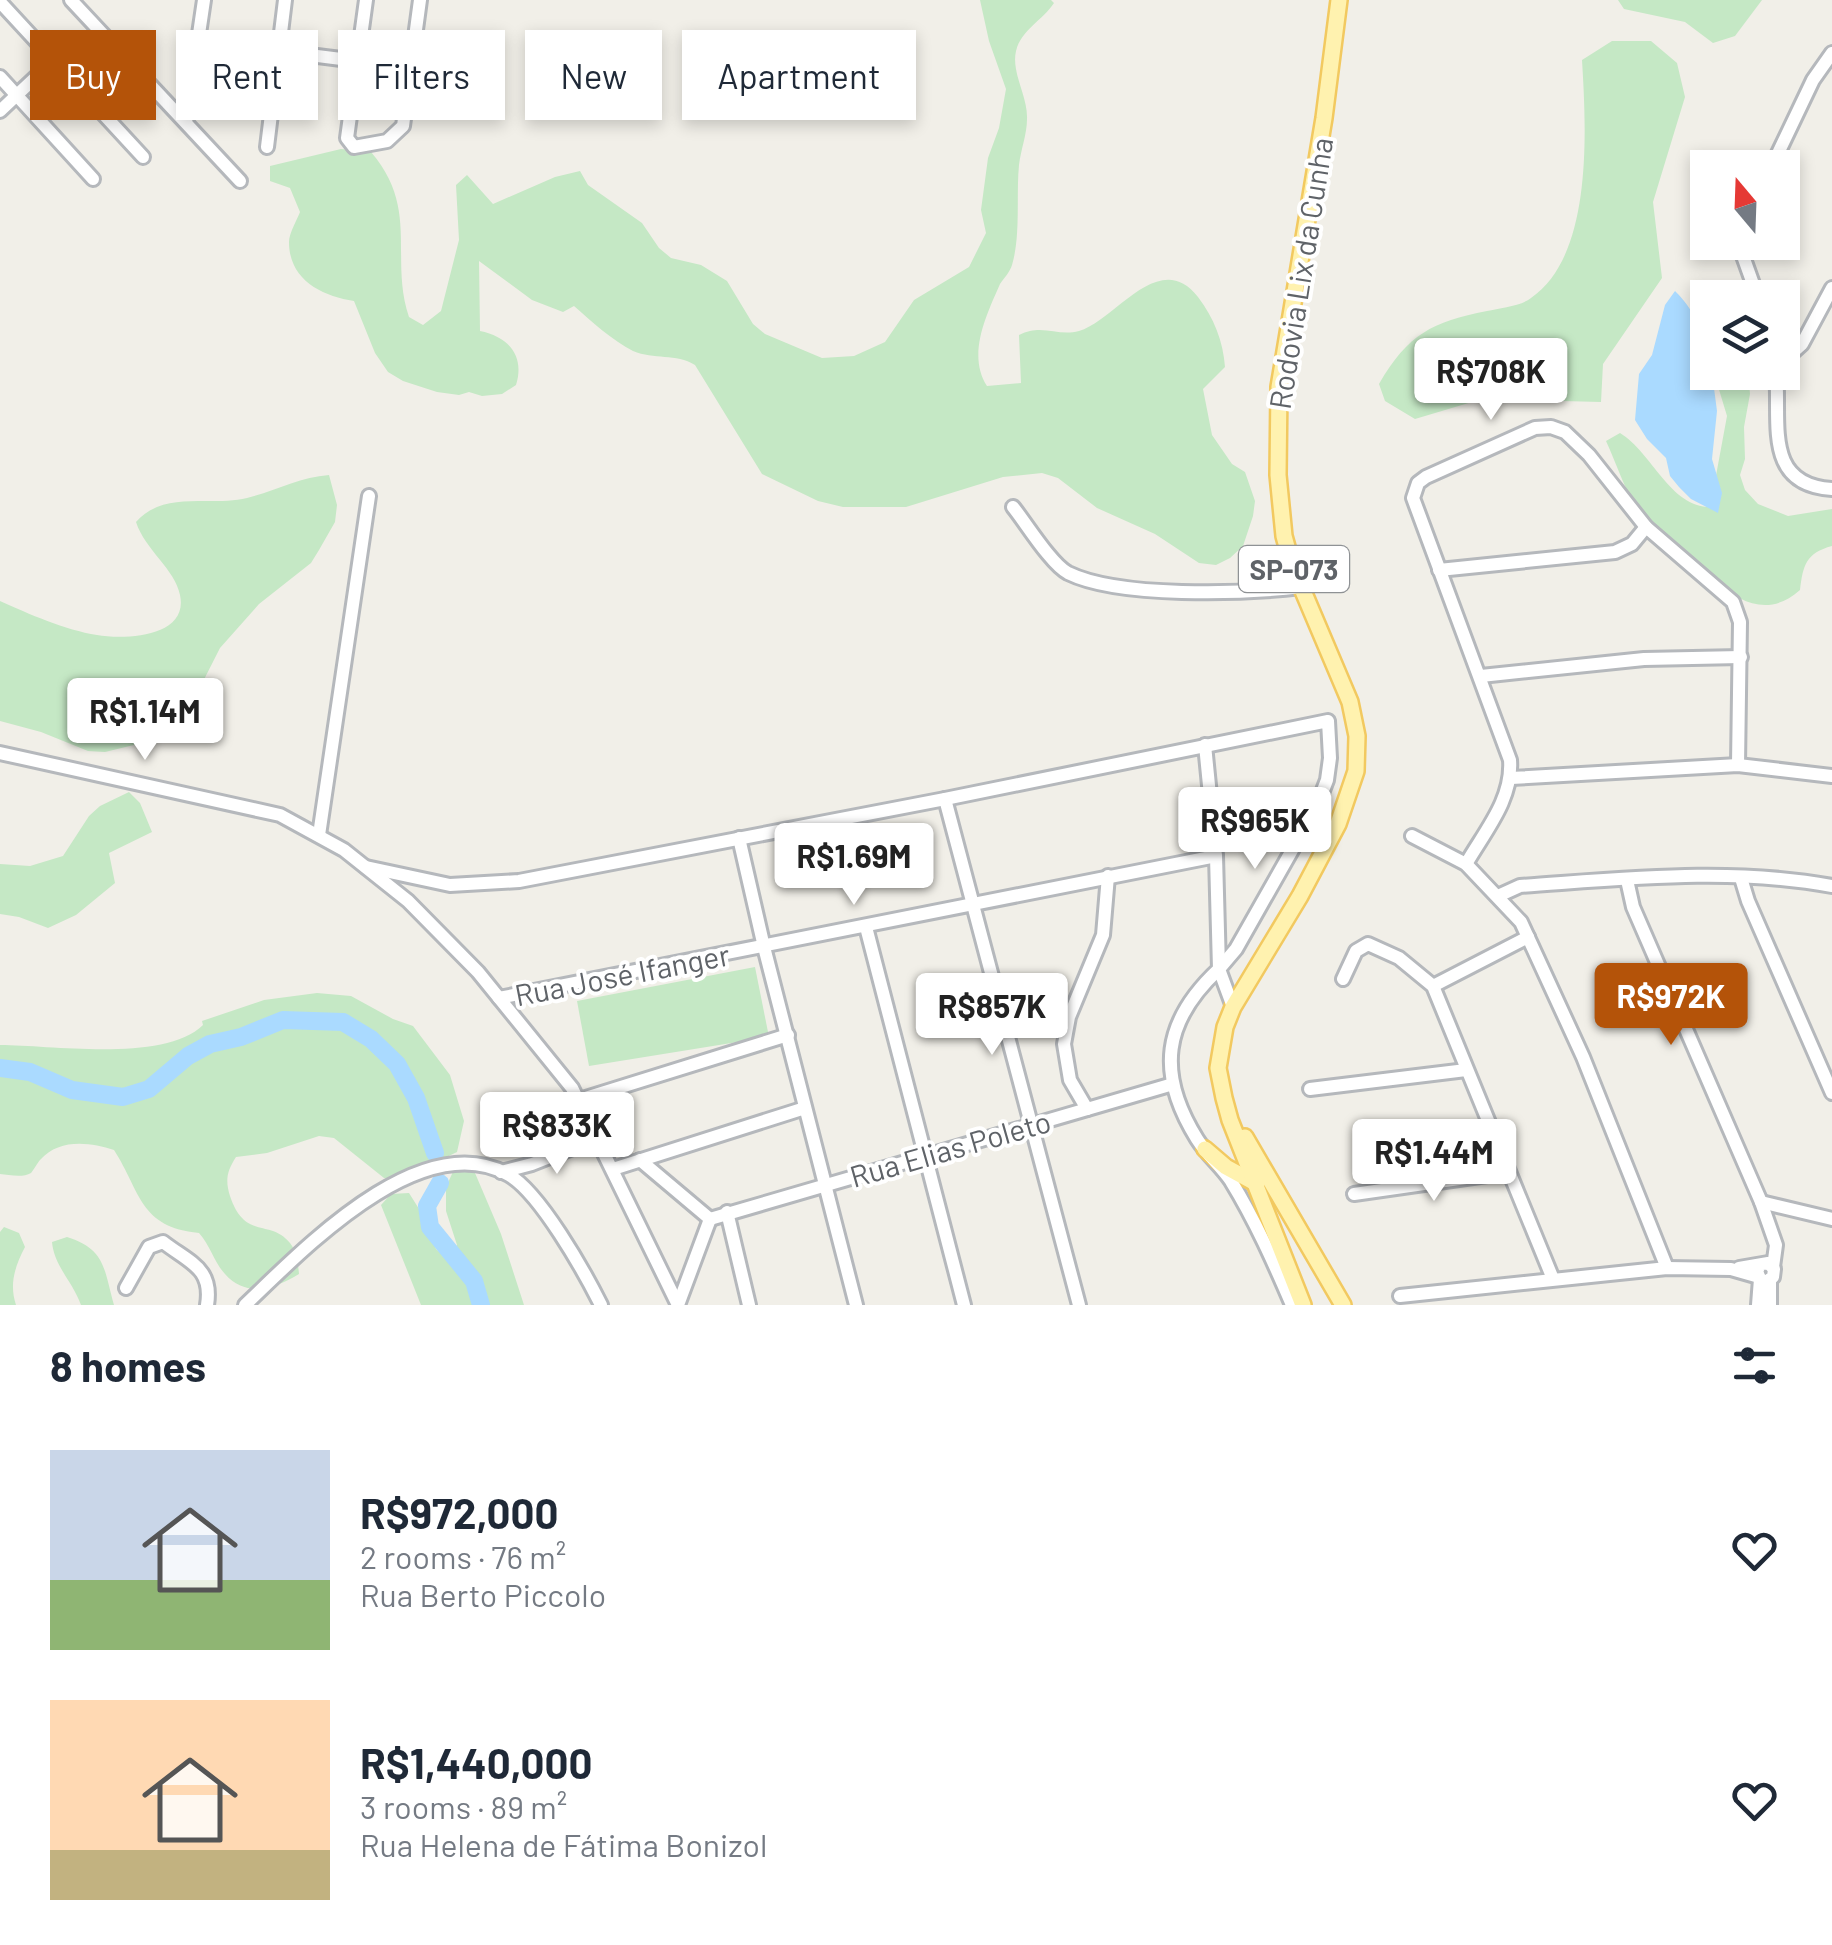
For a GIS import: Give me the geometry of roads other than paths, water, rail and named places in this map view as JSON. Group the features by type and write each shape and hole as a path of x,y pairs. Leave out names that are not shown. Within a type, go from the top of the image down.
{"main road":[{"name":"Rodovia Lix da Cunha","path":"1303,1305 1230,1120 1218,1068 1233,1007 1338,824 1356,771 1357,736 1350,702 1300,586 1284,536 1277,434 1279,386 1324,118 1339,0"},
{"name":"Rodovia Lix da Cunha","path":"1224,1098 1343,1305"},
{"path":"1204,1150 1257,1184"}],"street":[{"path":"200,30 204,0"},
{"path":"280,30 285,0"},
{"path":"362,30 366,0"},
{"path":"416,30 420,0"},
{"path":"0,2 30,34"},
{"path":"75,2 240,181"},
{"path":"1780,150 1814,80 1832,53"},
{"path":"0,78 93,180"},
{"path":"0,111 30,84"},
{"path":"109,120 143,157"},
{"path":"266,148 269,120"},
{"path":"349,120 347,138 354,148 388,141 404,120"},
{"path":"1800,344 1832,288"},
{"path":"1776,390 1777,446 1786,465 1808,485 1832,489"},
{"path":"1466,864 1506,796 1511,778 1505,742 1413,498 1418,484 1513,435 1551,427 1579,444 1646,526 1733,602 1740,622 1738,766"},
{"path":"320,835 370,496"},
{"path":"1013,507 1065,572 1116,587 1208,592 1300,586"},
{"path":"1439,570 1615,552 1632,544 1646,526"},
{"path":"1481,676 1644,659 1741,658"},
{"path":"366,867 424,881 472,886 518,880 944,800 1328,721 1330,758 1318,806 1236,950 1189,1000 1174,1032 1172,1084 1187,1121 1236,1191 1292,1305"},
{"path":"1205,745 1216,856 1219,968 1233,1007"},
{"path":"0,753 280,816 320,835 366,867 444,935 572,1088 678,1305"},
{"path":"1511,778 1738,766 1832,776"},
{"path":"944,800 1079,1305"},
{"path":"1412,836 1466,864 1512,910 1528,937 1595,1085 1667,1268"},
{"path":"740,838 856,1305"},
{"name":"Rua José Ifanger","path":"499,998 1216,856"},
{"path":"1498,896 1520,886 1671,875 1832,886"},
{"path":"1087,1108 1070,1080 1064,1044 1069,1017 1103,935 1108,876"},
{"path":"1741,878 1832,1093"},
{"path":"1753,910 1761,879"},
{"path":"1627,880 1633,907 1761,1202 1772,1236"},
{"path":"1512,910 1536,885"},
{"path":"866,927 964,1305"},
{"path":"1433,986 1528,937"},
{"path":"1343,980 1356,951 1368,944 1399,958 1433,986 1554,1279"},
{"path":"579,1100 788,1035"},
{"path":"1310,1089 1466,1070"},
{"name":"Rua Elias Poleto","path":"710,1219 1172,1084"},
{"path":"613,1169 806,1108"},
{"path":"501,1172 598,1138"},
{"path":"640,1160 710,1219 678,1305"},
{"path":"245,1305 346,1215 400,1182 446,1164 464,1163 501,1172 533,1196 601,1305"},
{"path":"1354,1194 1508,1172"},
{"path":"1761,1202 1832,1219"},
{"path":"1758,1305 1772,1236 1779,1222 1802,1210"},
{"path":"727,1212 749,1305"},
{"path":"126,1288 148,1247 163,1242 204,1274 210,1287 206,1305"},
{"path":"1400,1296 1667,1268 1764,1272"},
{"path":"1764,1272 1770,1305"}],"water":[{"path":"1675,291 1690,309 1690,390 1714,390 1717,411 1712,459 1722,493 1718,513 1691,499 1679,487 1670,476 1666,458 1635,420 1639,374 1652,355 1665,305"}],"waterway":[{"path":"0,1068 30,1072 72,1090 123,1097 149,1089 188,1056 210,1044 241,1037 283,1020 343,1022 371,1039 397,1064 416,1098 435,1153"},
{"path":"440,1183 427,1206 430,1227 474,1281 481,1305"}]}
